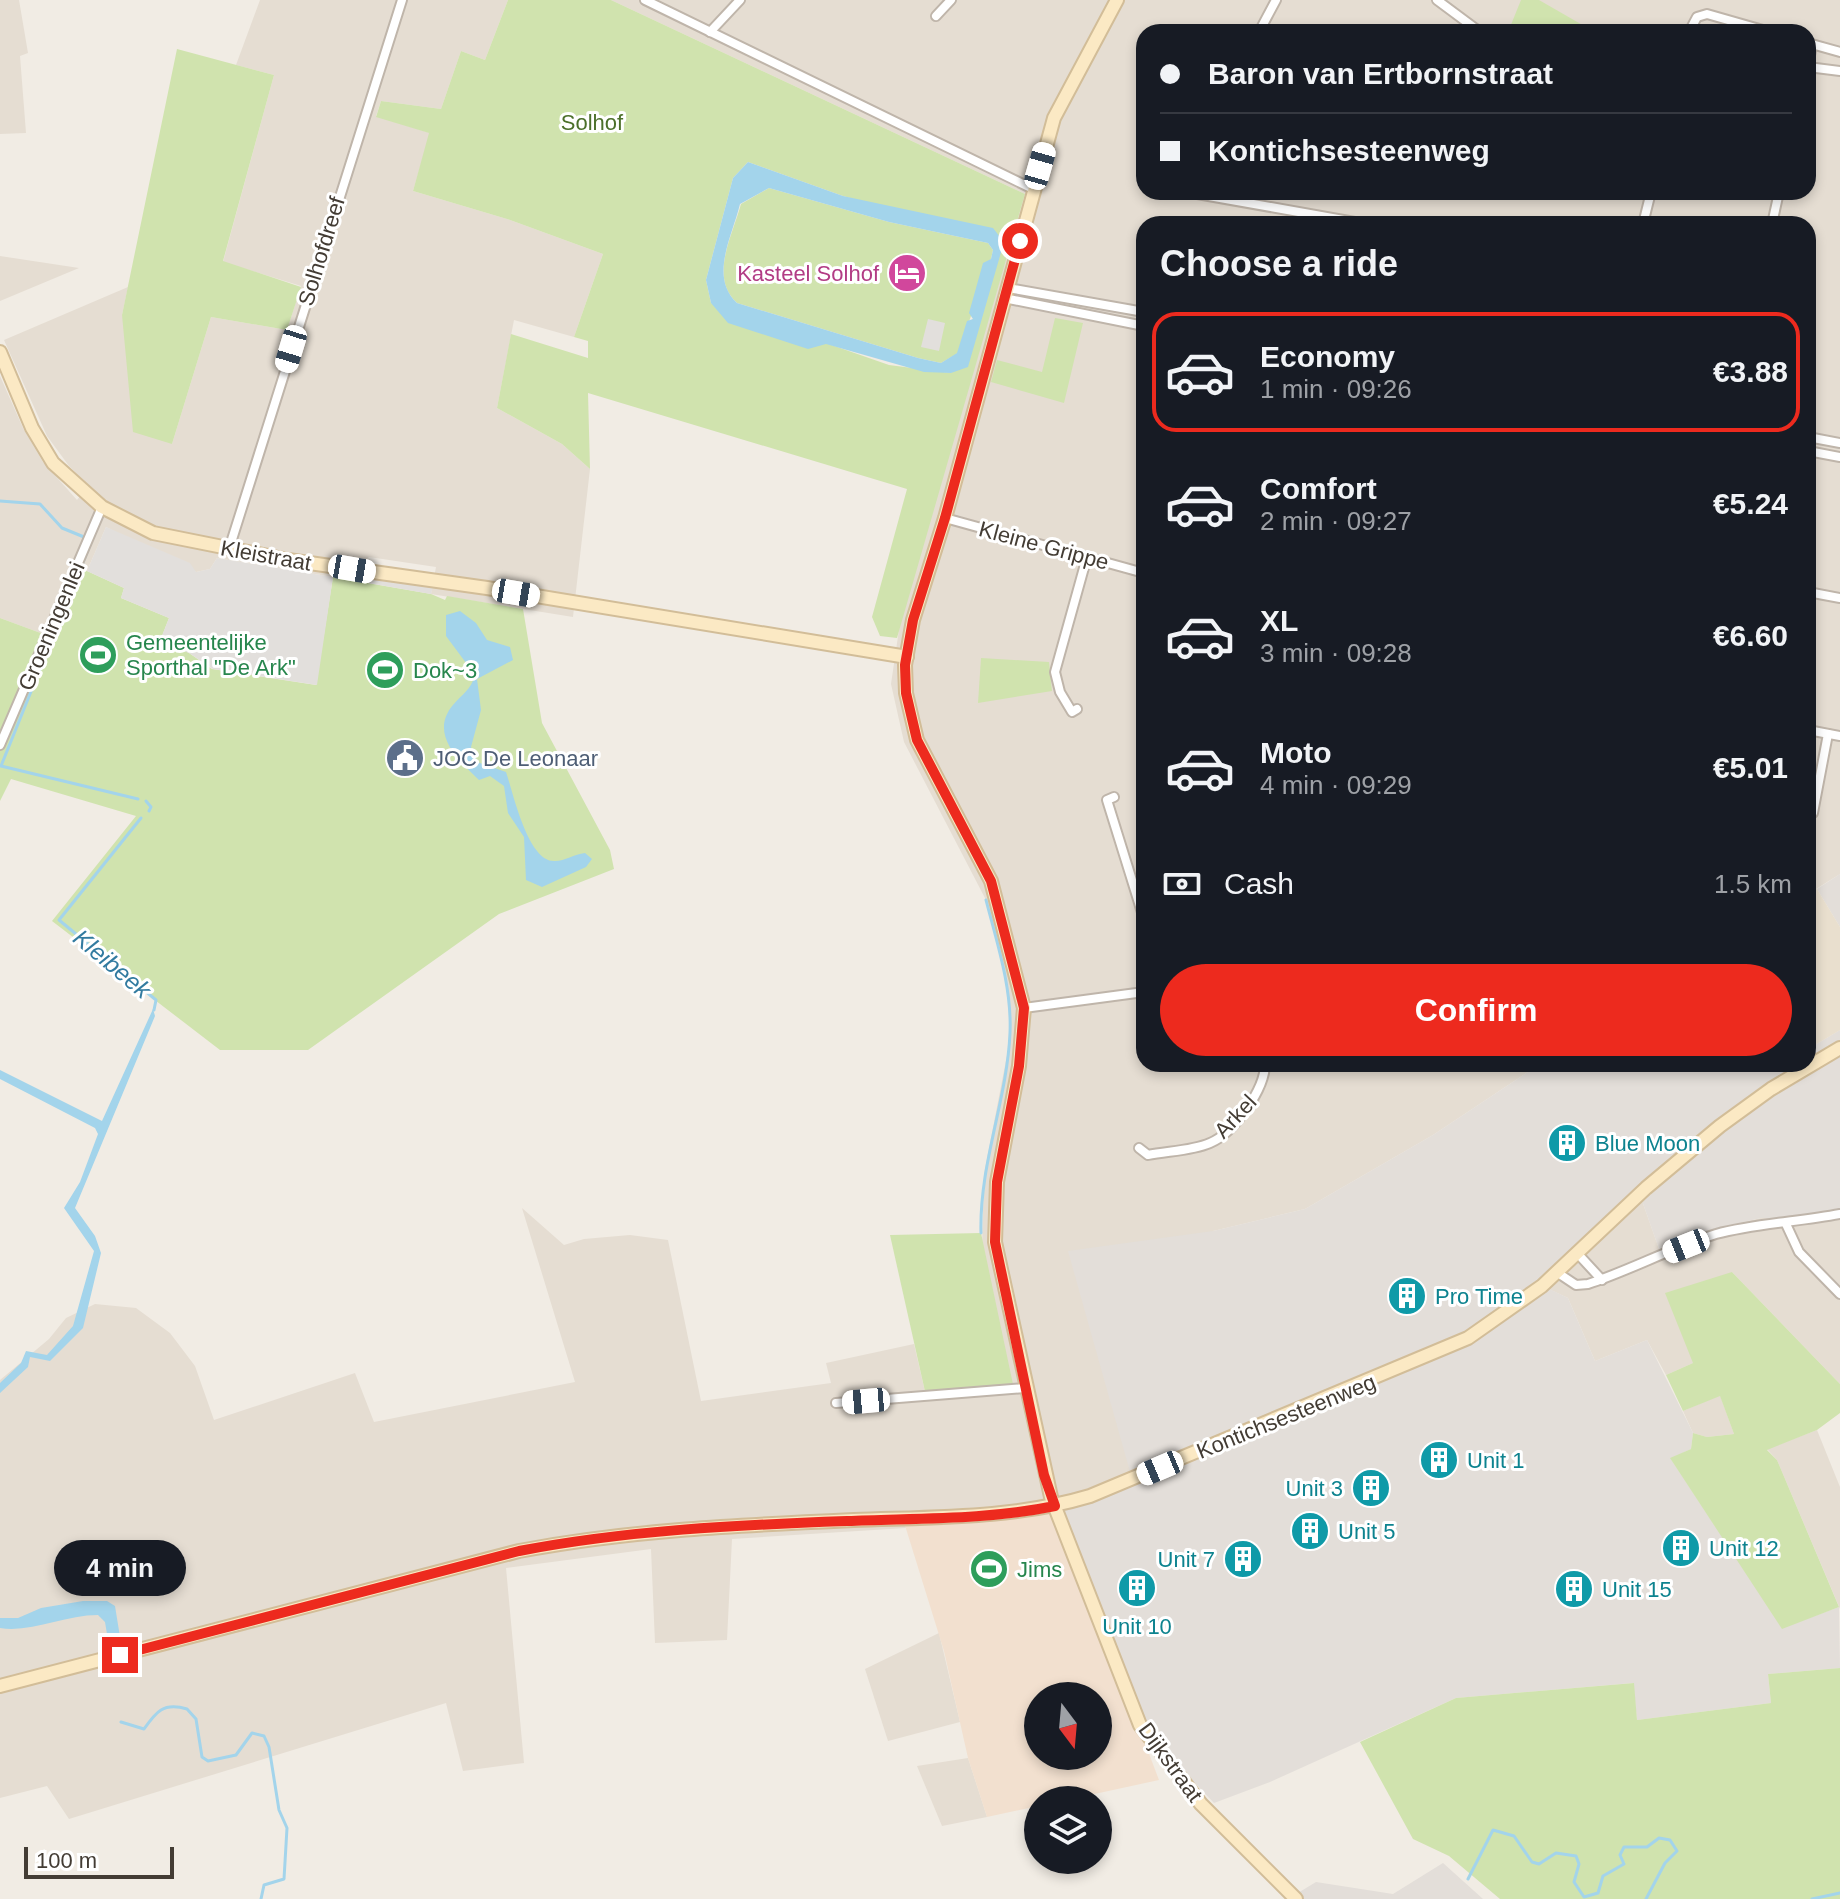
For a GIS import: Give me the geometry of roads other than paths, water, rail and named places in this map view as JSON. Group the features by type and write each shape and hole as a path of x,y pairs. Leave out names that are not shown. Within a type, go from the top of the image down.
{"street":[{"name":"Solhofdreef","path":"229,549 402,0"},
{"path":"645,0 1033,189"},
{"path":"710,32 740,0"},
{"path":"936,16 951,0"},
{"name":"Dijkstraat","path":"1117,0 1065,94 1033,189 945,518 913,620 907,657 906,693 917,740 991,881 1024,1008 1019,1066 997,1182 995,1242 1025,1388 1055,1506 1140,1725 1201,1804 1296,1899"},
{"path":"1263,24 1276,0"},
{"path":"1437,0 1466,24"},
{"path":"1693,24 1697,17 1707,14 1742,24"},
{"path":"1816,46 1840,52"},
{"path":"1816,67 1840,71"},
{"path":"1229,200 1314,216"},
{"path":"1006,293 1136,311"},
{"path":"1006,293 1136,324"},
{"name":"Kleistraat","path":"0,352 42,446 68,479 102,507 153,533 229,549 907,657"},
{"path":"1816,438 1840,443"},
{"path":"1816,452 1840,457"},
{"name":"Groeningenlei","path":"0,745 102,507"},
{"name":"Kleine Grippe","path":"945,518 1136,571"},
{"path":"1077,709 1072,712 1060,692 1055,672 1087,557"},
{"path":"1816,594 1840,598"},
{"path":"1816,732 1840,736"},
{"path":"1816,797 1828,734"},
{"path":"1114,797 1107,800 1136,893"},
{"path":"1024,1008 1136,993"},
{"name":"Kontichsesteenweg","path":"1816,1062 1840,1048"},
{"name":"Arkel","path":"1139,1148 1148,1155 1210,1143 1223,1134 1257,1096 1265,1072"},
{"name":"Kontichsesteenweg","path":"0,1686 519,1551 585,1538 704,1527 984,1515 1055,1506 1132,1479 1468,1338 1514,1309 1558,1273 1646,1188 1720,1126 1800,1072"},
{"path":"1558,1273 1576,1285 1602,1280 1714,1235 1762,1224 1786,1224 1840,1214"},
{"path":"1786,1224 1799,1252 1840,1294"},
{"path":"1578,1254 1602,1280"},
{"path":"836,1403 1025,1388"}],"water":[{"path":"748,162 843,196 993,228 1004,242 968,367 951,373 924,372 826,344 808,349 728,323 711,303 706,280 733,178","holes":["769,188 889,222 988,243 993,250 991,259 983,263 969,313 973,319 967,321 957,353 941,363 737,303 729,293 725,281 725,256 740,204"]},
{"path":"460,611 476,623 487,640 510,647 513,660 477,679 481,710 471,747 477,762 506,772 529,839 545,859 559,861 585,853 592,859 586,867 542,887 526,880 524,837 508,813 504,786 490,776 479,780 455,755 445,736 446,715 469,688 475,675 446,636 446,615"},
{"path":"153,1009 155,1016 75,1208 95,1236 101,1253 83,1328 50,1361 30,1357 28,1367 0,1393 0,1383 21,1363 26,1351 47,1355 73,1326 94,1251 64,1208 80,1182 98,1134 95,1128 0,1079 0,1070 102,1121"},
{"path":"83,1601 107,1601 115,1606 121,1643 109,1646 105,1622 98,1615 24,1628 0,1628 0,1618 18,1618 41,1608"}],"waterway":[{"name":"Kleibeek","path":"0,501 40,504 62,528 84,537"},
{"name":"Kleibeek","path":"92,540 1,766 138,799"},
{"name":"Kleibeek","path":"146,801 151,807 149,811"},
{"name":"Kleibeek","path":"141,818 59,920 156,1000 154,1010"},
{"path":"981,1233 984,1182 1004,1083 1010,1033 1006,982 986,900"},
{"path":"121,1722 144,1729 161,1710 172,1707 187,1709 196,1719 202,1757 208,1761 236,1755 252,1733 264,1736 269,1747 279,1810 287,1828 284,1879 264,1885 261,1899"},
{"path":"1468,1879 1493,1830 1514,1836 1532,1862 1539,1864 1556,1853 1576,1856 1579,1864 1574,1882 1584,1897 1598,1893 1603,1876 1624,1864 1620,1855 1624,1847 1647,1847 1659,1838 1670,1840 1677,1851 1665,1863 1646,1899"},
{"path":"1812,1899 1840,1893"}],"place":[{"name":"Kasteel Solhof","path":"907,273"},
{"name":"Gemeentelijke Sporthal \"De Ark\"","path":"98,655"},
{"name":"Dok~3","path":"385,670"},
{"name":"JOC De Leonaar","path":"405,758"},
{"name":"Blue Moon","path":"1567,1143"},
{"name":"Pro Time","path":"1407,1296"},
{"name":"Unit 1","path":"1439,1460"},
{"name":"Unit 3","path":"1371,1488"},
{"name":"Unit 5","path":"1310,1531"},
{"name":"Unit 12","path":"1681,1548"},
{"name":"Unit 7","path":"1243,1559"},
{"name":"Jims","path":"989,1569"},
{"name":"Unit 10","path":"1137,1588"},
{"name":"Unit 15","path":"1574,1589"}],"park label":[{"name":"Solhof","path":"592,122"}]}
